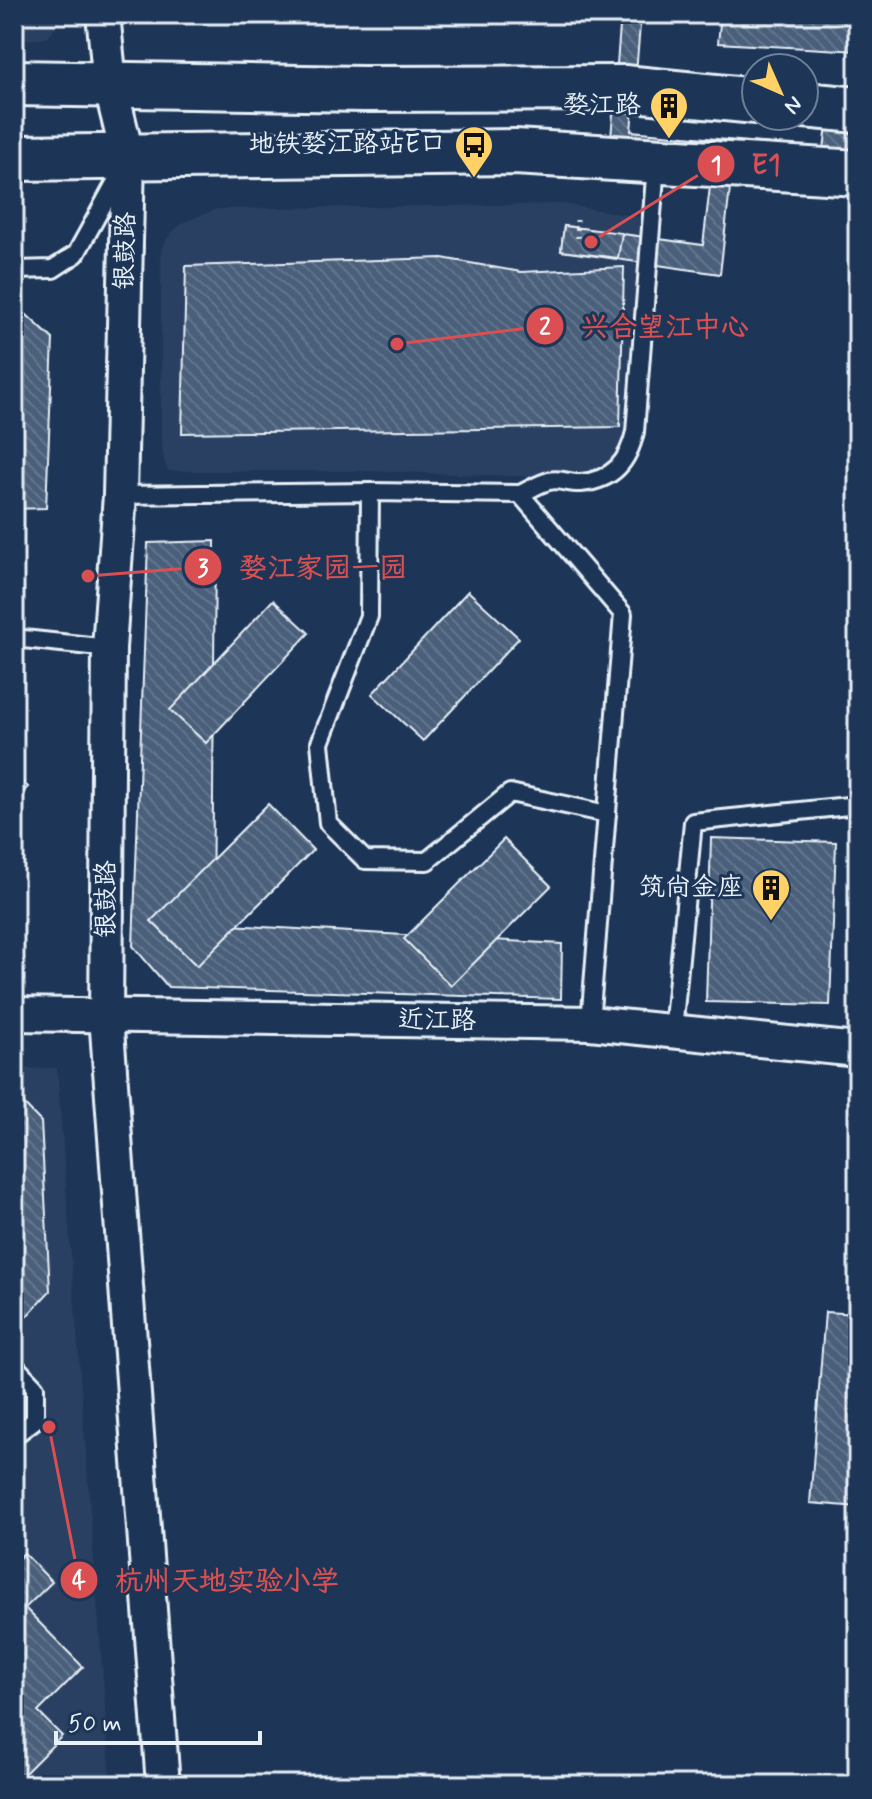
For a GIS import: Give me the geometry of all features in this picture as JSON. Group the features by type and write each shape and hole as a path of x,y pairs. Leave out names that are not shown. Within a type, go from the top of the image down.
{"main road":[{"path":"14,83 363,89 624,88 740,99"},
{"path":"820,106 858,110"},
{"path":"14,158 515,152 858,173"}],"street":[{"name":"银鼓路","path":"103,14 110,84 128,158 120,495 109,648 106,1016 163,1785"},
{"name":"近江路","path":"14,1014 590,1023 858,1050"}],"lane":[{"path":"14,270 53,269 76,254 128,158"},
{"path":"120,495 520,494 550,480 580,483 606,477 623,464 635,432 656,161"},
{"path":"370,492 369,616 320,743 328,823 365,860 427,861 510,793 607,814"},
{"path":"520,494 623,614 590,1023"},
{"path":"16,636 109,648"},
{"path":"673,1031 693,822 858,805"},
{"path":"14,1365 35,1387 35,1420 14,1436"}],"path":[{"path":"577,220 578,240"}],"shaded area":[{"path":"14,14 66,14 47,38 14,41"},
{"path":"564,204 643,218 625,441 610,465 595,474 569,478 369,471 168,471 161,440 161,249 171,233 184,222 217,209"},
{"path":"57,1068 111,1785 14,1785 14,1069"}],"building":[{"name":"婺江路","path":"621,14 641,14 631,131 824,149 829,110 858,113 858,175 733,163 720,274 561,251 564,226 703,245 713,161 610,151"},
{"path":"721,14 858,14 858,51 718,43"},
{"path":"564,226 622,233 618,258 561,251"},
{"path":"442,258 521,272 624,267 620,427 182,433 186,266"},
{"path":"14,306 53,339 46,508 14,509"},
{"path":"215,541 212,924 562,944 561,999 168,987 133,946 148,543"},
{"path":"468,591 519,638 423,741 372,694"},
{"path":"273,600 309,633 206,743 170,710"},
{"path":"14,773 28,787 14,801"},
{"path":"268,804 313,850 197,966 151,921"},
{"name":"筑尚金座","path":"711,838 836,842 830,1005 706,1002"},
{"path":"504,839 551,886 451,986 404,939"},
{"path":"14,1094 41,1122 50,1291 14,1330"},
{"path":"825,1312 858,1314 858,1507 810,1503"},
{"path":"24,1553 52,1582 25,1608 83,1667 38,1712 62,1736 14,1784 14,1563"}],"place":[{"name":"婺江路","path":"669,140"},
{"name":"地铁婺江路站E口","path":"474,179"},
{"name":"E1","path":"591,242"},
{"name":"兴合望江中心","path":"397,344"},
{"name":"婺江家园一园","path":"88,576"},
{"name":"筑尚金座","path":"771,922"},
{"name":"杭州天地实验小学","path":"49,1427"}]}
